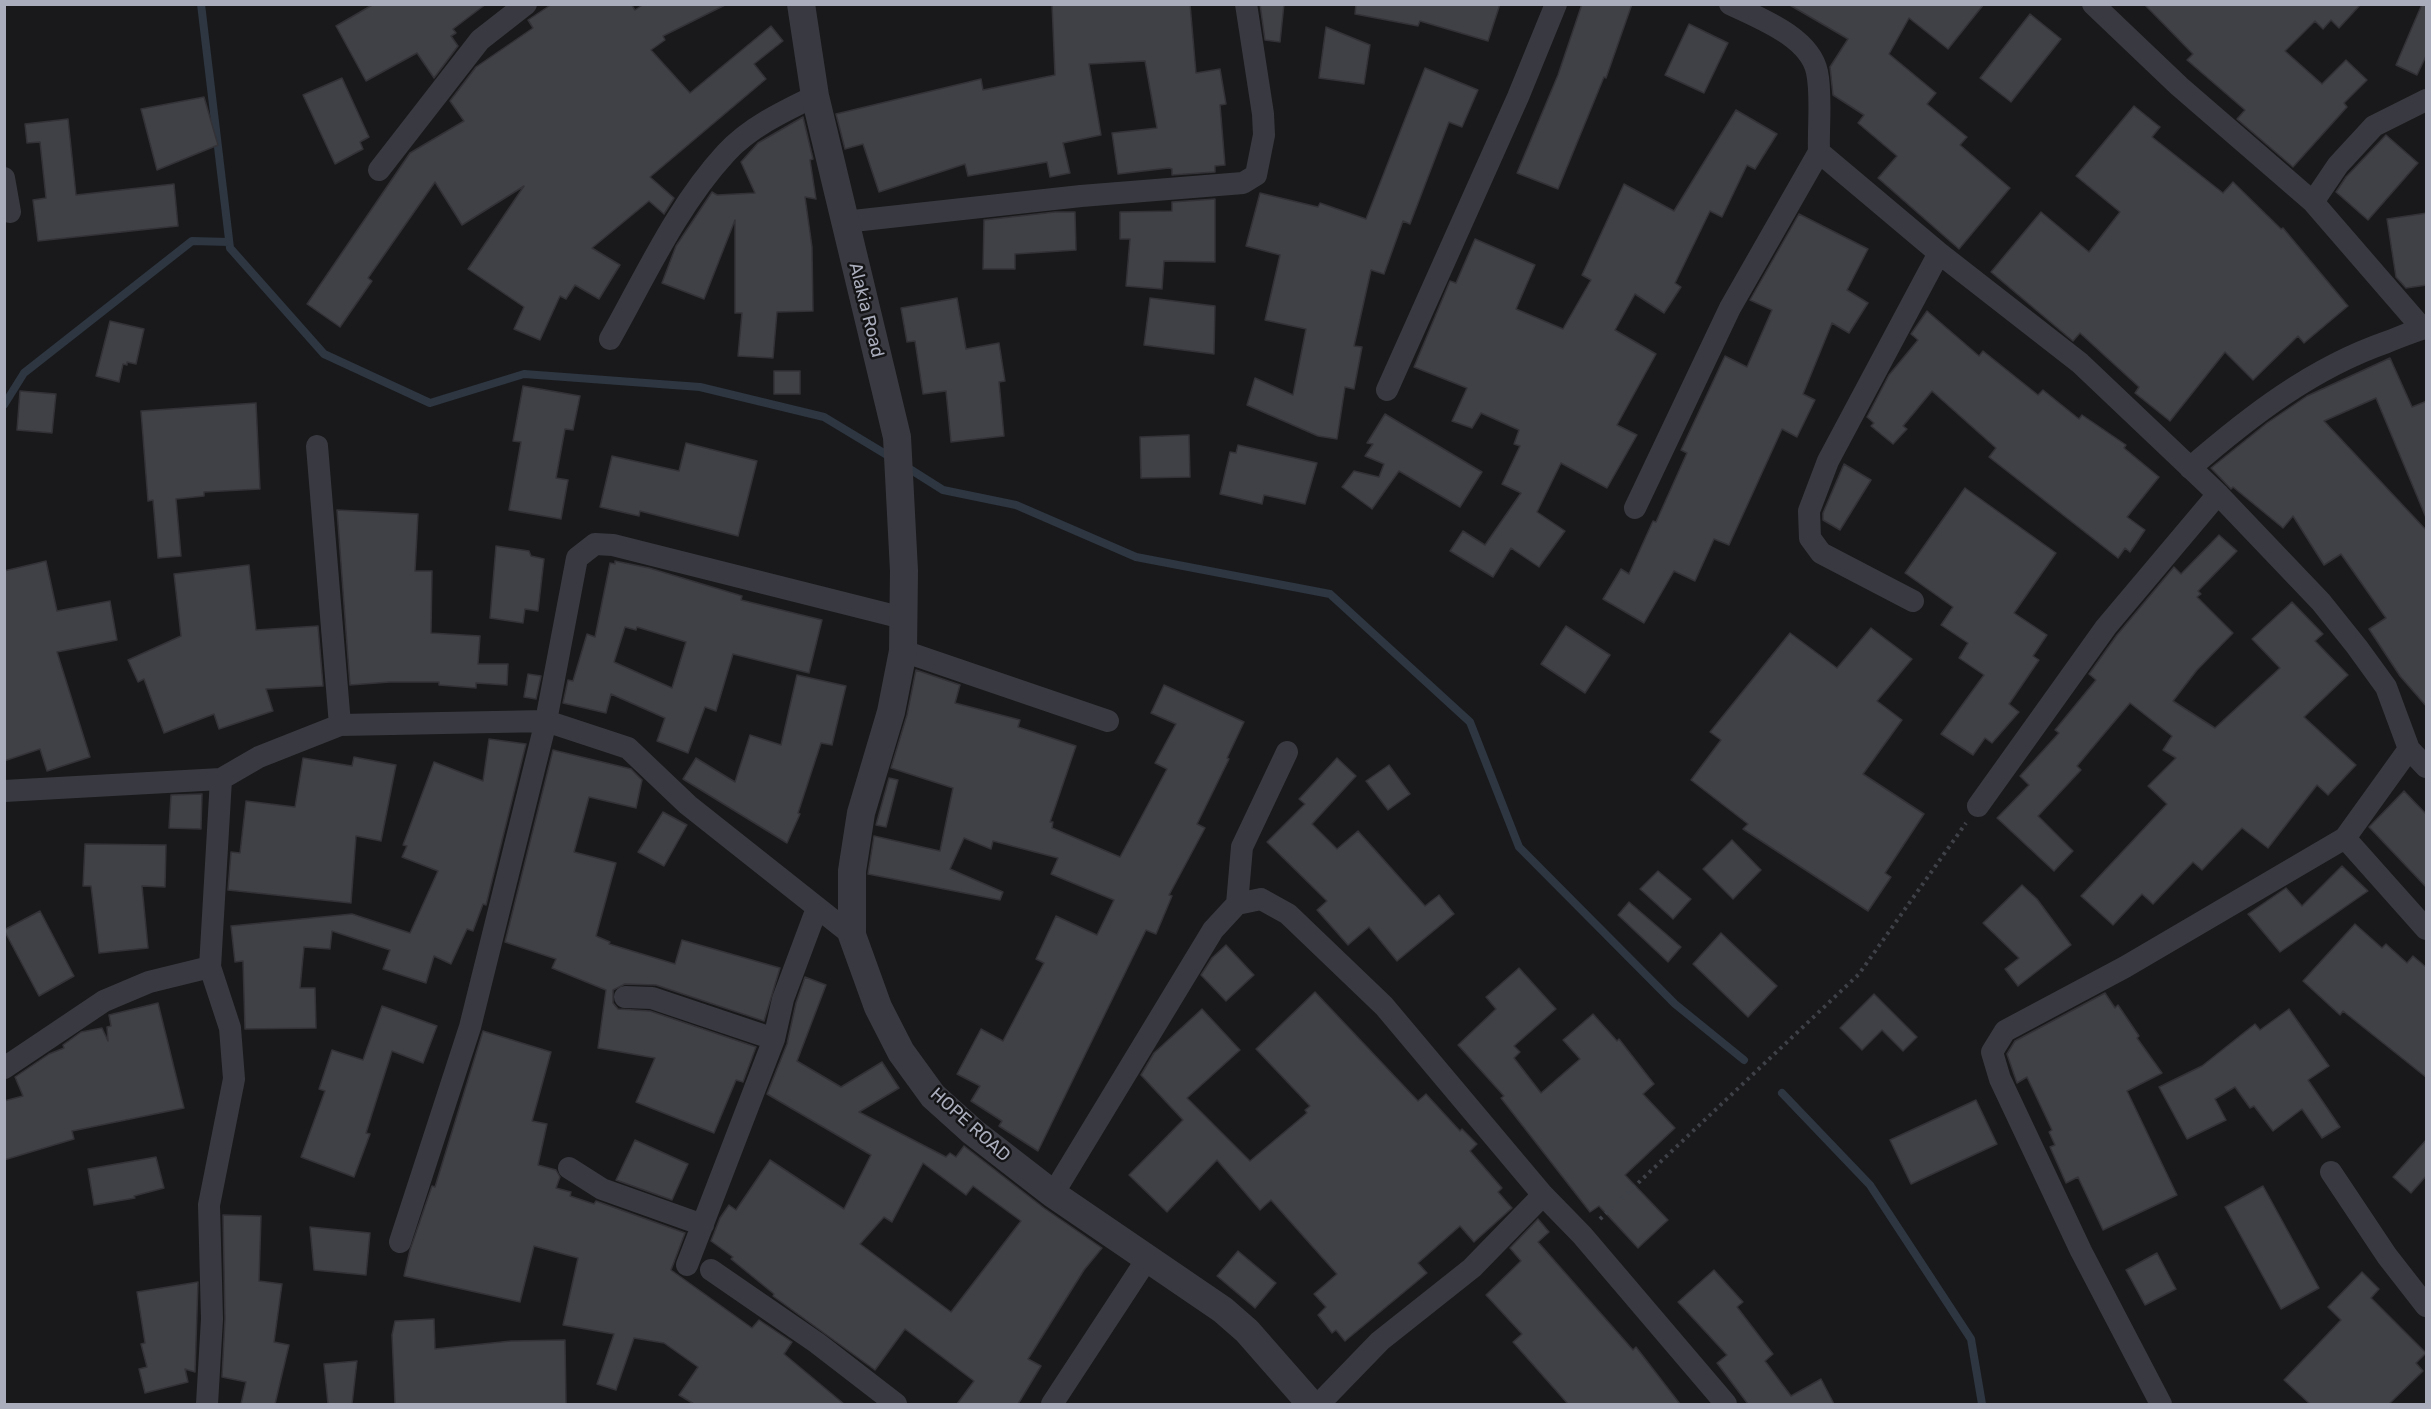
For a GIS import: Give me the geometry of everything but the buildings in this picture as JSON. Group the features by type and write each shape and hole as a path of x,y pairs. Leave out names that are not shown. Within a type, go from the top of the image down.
{"street":[{"path":"379,170 480,40 526,4"},
{"name":"Alakia Road","path":"801,4 814,96 897,437 902,491 903,618"},
{"path":"844,222 1082,196 1243,183 1256,175 1264,135 1246,4"},
{"path":"1387,390 1513,107 1556,4"},
{"path":"1635,508 1730,308 1818,152 1817,71 1806,51 1764,21 1730,4"},
{"path":"2093,4 2179,86 2313,202 2425,329 2375,346 2318,372 2259,410 2190,468"},
{"path":"610,339 693,194 727,151 773,116 814,96"},
{"path":"2313,202 2338,165 2374,126 2427,100"},
{"path":"1818,152 1939,253 2080,363 2218,494 2321,602 2357,647 2386,687 2409,749 2427,767"},
{"path":"4,178 10,212"},
{"path":"1913,601 1821,553 1810,538 1809,511 1828,461 1939,253"},
{"path":"317,446 340,725"},
{"path":"1978,806 2106,627 2218,494"},
{"path":"400,1242 470,1027 546,721 577,558 595,544 645,552 903,618"},
{"name":"HOPE ROAD","path":"903,618 903,651 891,712 861,813 852,871 852,935 878,1007 901,1052 933,1096 973,1132 1053,1194 1223,1311 1247,1331 1311,1404"},
{"path":"903,651 1108,720"},
{"path":"4,792 221,779 259,757 340,725 546,721 628,748 688,805 852,935"},
{"path":"2161,1404 2081,1251 2000,1078 1992,1052 2005,1031 2125,967 2345,838 2409,749"},
{"path":"1237,904 1242,847 1287,752"},
{"path":"207,1404 212,1319 209,1205 234,1079 230,1028 210,967 221,779"},
{"path":"2345,838 2427,929"},
{"path":"1053,1194 1213,930 1237,904 1261,899 1287,914 1384,1006 1544,1195 1582,1235 1726,1404"},
{"path":"687,1265 704,1225 717,1181 736,1143 751,1094 774,1040 783,999 817,908"},
{"path":"4,1068 104,1001 149,982 210,967"},
{"path":"625,997 652,998 774,1040"},
{"path":"569,1168 602,1189 704,1225"},
{"path":"2331,1172 2387,1256 2427,1306"},
{"path":"1319,1404 1380,1341 1472,1268 1544,1195"},
{"path":"1052,1404 1147,1259"},
{"path":"711,1270 816,1343 896,1404"}],"path":[{"path":"1582,1235 1859,974 1978,806"}],"waterway":[{"path":"201,4 230,248 324,354 430,403 524,374 700,387 824,417 892,458"},
{"path":"4,405 24,373 192,241 229,242"},
{"path":"905,466 943,490 1016,505 1136,557 1330,594 1470,722 1519,847 1675,1004 1744,1060"},
{"path":"1782,1093 1870,1185 1971,1339 1982,1404"}]}
